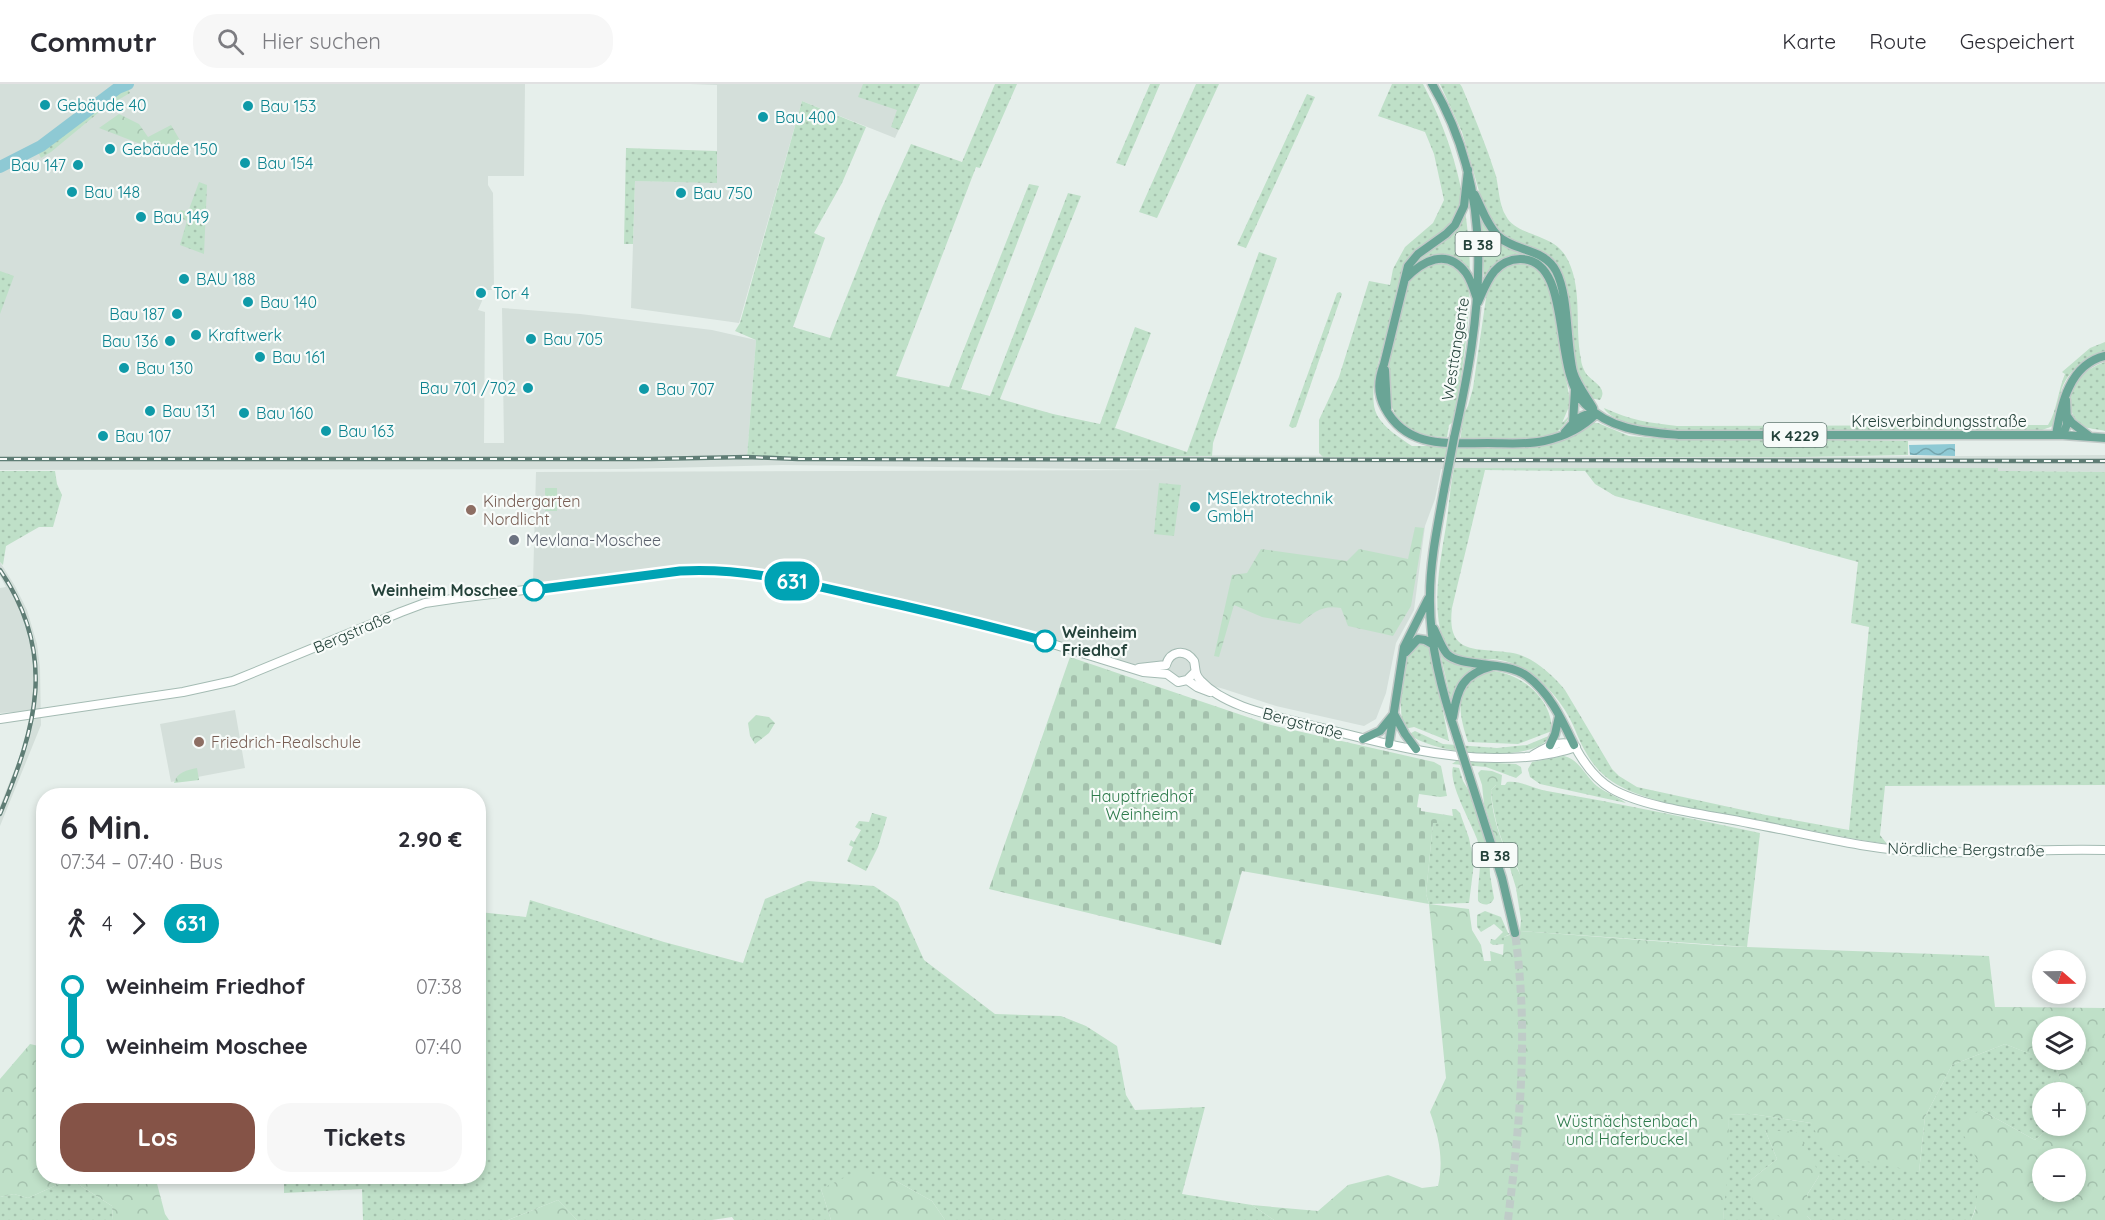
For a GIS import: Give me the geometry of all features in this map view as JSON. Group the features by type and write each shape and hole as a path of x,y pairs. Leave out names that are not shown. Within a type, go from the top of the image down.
{"main road":[{"name":"Westtangente","path":"1431,623 1432,563 1469,367 1478,302 1479,270 1468,170 1451,124 1432,84"},
{"path":"1468,170 1464,206 1460,216 1446,234 1408,266 1384,364 1387,411 1395,423 1409,435 1435,442 1541,442 1581,427 1596,414"},
{"path":"1471,186 1488,223 1498,236 1543,257 1556,270 1562,291 1572,368 1596,414"},
{"name":"K 4229","path":"1478,302 1491,274 1506,262 1524,259 1544,270 1554,287 1565,360 1575,390 1585,405 1596,414"},
{"path":"1405,280 1417,267 1427,261 1449,260 1466,273 1478,302"},
{"path":"2059,435 2066,396 2073,377 2090,362 2105,356"},
{"path":"1573,423 1575,390"},
{"path":"2059,435 2067,416 2066,396"},
{"path":"1563,435 1573,423 1588,413 1596,414"},
{"name":"Kreisverbindungsstraße","path":"1596,414 1625,428 1679,435 2059,435 2105,438"},
{"path":"2067,416 2089,437"},
{"name":"Bergstraße","path":"0,719 183,692 233,681 425,603 703,570 765,575 1043,641 1128,668 1167,675 1178,682 1187,681 1244,707 1363,739 1448,754 1498,758 1563,752 1575,746"},
{"path":"1389,744 1406,642 1430,596"},
{"path":"1431,623 1448,654 1455,660 1496,665 1525,675 1539,687 1559,716 1575,746"},
{"name":"B 38","path":"1431,623 1441,683 1502,878 1515,933"},
{"path":"1402,658 1412,643 1418,639 1434,645"},
{"name":"Bergstraße","path":"1128,668 1166,666 1171,656 1182,652 1192,658 1195,664 1194,672 1201,682 1220,695"},
{"path":"1452,720 1458,692 1464,680 1482,669 1496,665"},
{"path":"1166,666 1167,675"},
{"path":"1187,681 1194,672"},
{"path":"1363,739 1380,731 1394,714"},
{"path":"1394,714 1416,749"},
{"path":"1550,745 1559,716"},
{"path":"1533,755 1550,745 1562,742 1575,746"},
{"name":"Nördliche Bergstraße","path":"1575,746 1599,780 1625,796 1654,804 1889,850 1929,852 2105,850"}],"shaded area":[{"path":"0,84 525,84 524,176 488,176 488,185 493,193 494,290 483,290 478,310 485,312 484,443 504,443 502,308 580,314 712,330 756,340 747,457 2105,455 2105,472 1998,471 1997,468 1441,469 1435,499 1425,526 1414,610 1396,643 1386,693 1376,719 1364,726 1276,706 1224,689 1124,662 1032,632 750,567 689,566 533,583 536,472 1170,470 782,465 624,469 0,470"},
{"path":"690,84 920,84 895,138 802,101 739,323 631,308 635,181 717,182 717,85"},
{"path":"0,562 27,610 37,644 40,667 41,725 0,826 0,806 25,743 30,711 0,713 0,588 6,587 0,576"},
{"path":"235,710 245,768 171,782 160,724"}],"green space":[{"path":"863,84 920,84 899,130 891,127 897,110 858,97"},
{"path":"995,84 1017,84 980,168 976,167 896,376 949,387 1029,184 1039,186 961,389 990,396 1068,193 1081,196 1000,399 1100,424 1135,327 1151,333 1115,428 1187,452 1259,252 1277,258 1213,443 1212,456 747,457 756,340 735,331 740,323 802,101 866,127 842,183 814,233 825,238 793,327 830,338 882,208 911,144 962,162"},
{"path":"1150,84 1160,84 1125,166 1116,163"},
{"path":"1196,84 1219,84 1157,218 1139,212"},
{"path":"1392,84 1423,84 1442,126 1456,167 1465,208 1470,291 1461,377 1453,422 1449,425 1447,437 1419,433 1401,422 1391,405 1388,384 1390,361 1405,292 1381,353 1374,388 1377,415 1397,436 1412,446 1543,446 1562,441 1592,423 1598,423 1629,436 1653,438 1908,441 1908,455 1323,457 1319,453 1319,420 1339,377 1369,281 1390,285 1393,269 1405,247 1433,223 1444,200 1434,154 1425,132 1378,116"},
{"path":"1440,84 1460,84 1462,87 1492,164 1504,212 1511,223 1551,242 1565,255 1575,279 1582,364 1588,376 1601,388 1600,400 1590,398 1574,367 1557,265 1540,251 1506,238 1493,224 1483,205 1462,132"},
{"path":"128,88 130,93 104,108 41,158 38,152"},
{"path":"1307,94 1315,97 1246,248 1237,245"},
{"path":"119,114 139,124 148,137 171,125 188,154 164,145 160,147 157,142 138,143 99,128"},
{"path":"626,148 717,151 717,183 635,181 633,244 624,244"},
{"path":"199,182 207,185 204,254 180,245 187,221 174,215 181,210 188,212"},
{"path":"1480,219 1500,242 1525,255 1497,263 1484,279"},
{"path":"1515,263 1527,264 1542,273 1552,294 1571,408 1568,409 1562,423 1570,412 1569,416 1561,428 1545,441 1460,441 1464,413 1473,388 1487,291 1498,273"},
{"path":"0,271 14,276 0,314"},
{"path":"1337,293 1342,294 1296,427 1292,428 1289,426"},
{"path":"2105,342 2105,351 2085,360 2069,375 2062,388 2053,426 2042,430 1920,432 1677,430 1629,424 1612,416 1604,408 1640,420 1677,426 2048,425 2065,374 2062,372 2090,348"},
{"path":"2105,362 2105,431 2079,424 2070,406 2070,397 2072,389 2082,375"},
{"path":"1454,468 1998,468 1998,471 2105,472 2105,785 1885,786 1880,835 1887,844 1714,814 1664,802 1621,787 1595,766 1582,746 1564,709 1540,681 1521,668 1505,661 1455,656 1444,643 1437,600 1439,570","holes":["1485,470 1585,471 1595,484 1615,496 1858,562 1851,623 1869,627 1849,830 1637,787 1612,769 1565,690 1542,667 1520,655 1467,647 1459,642 1451,624 1452,608"]},
{"path":"0,471 55,471 62,495 53,527 39,527 6,546 3,565 0,562"},
{"path":"1159,483 1181,485 1174,536 1154,534"},
{"path":"545,488 557,488 557,511 545,511"},
{"path":"1415,527 1424,528 1411,606 1393,636 1348,626 1341,608 1319,610 1300,624 1262,617 1234,605 1219,657 1214,656 1232,575 1247,573 1261,549 1347,561 1359,549 1408,559"},
{"path":"1437,640 1455,662 1466,665 1483,665 1466,676 1452,705"},
{"path":"1422,643 1431,652 1449,741 1414,727 1404,729 1401,709 1402,681 1409,655 1414,647"},
{"name":"Hauptfriedhof Weinheim","path":"1070,657 1271,725 1434,762 1441,766 1447,796 1419,794 1417,807 1421,808 1421,811 1453,816 1452,823 1433,823 1426,894 1429,904 1242,871 1221,945 989,889"},
{"path":"1494,671 1505,673 1534,690 1547,709 1552,731 1518,744 1468,742 1460,708 1464,688 1470,680 1480,674"},
{"path":"756,715 769,717 775,723 769,733 755,744 750,736 748,723"},
{"path":"1415,731 1443,744 1497,748 1527,745 1551,735 1541,745 1525,751 1482,754 1438,747 1409,734"},
{"path":"1564,756 1578,764 1597,786 1626,803 1540,784 1530,777 1528,769 1532,762"},
{"path":"1456,761 1516,764 1521,767 1522,773 1516,778 1486,767 1452,764"},
{"path":"1453,767 1459,768 1469,791 1489,850 1494,898 1488,904 1478,901 1479,847 1454,783"},
{"path":"197,768 199,780 174,783 180,774"},
{"path":"1481,770 1502,775 1501,785 1496,785 1491,790 1492,805 1503,844 1520,875 1523,885 1520,889 1516,888 1510,868 1497,846 1484,804 1478,773"},
{"path":"1507,782 1517,782 1547,791 1760,833 1747,947 1520,931 1521,920 1516,888 1520,889 1520,875 1500,836 1491,790 1496,785 1505,785"},
{"path":"1452,809 1460,813 1469,838 1474,863 1469,903 1429,904 1426,894 1433,822 1453,817"},
{"path":"872,813 887,817 878,847 866,871 847,861 853,847 849,845 851,840 854,842 861,830 855,827 859,821 869,822"},
{"path":"808,881 874,886 898,902 924,960 995,1014 1061,1016 1086,1026 1117,1046 1126,1095 1135,1110 1205,1107 1182,1194 1252,1205 1274,1220 945,1220 932,1201 896,1181 821,1189 831,1220 734,1220 732,1217 712,1220 577,1220 558,1200 508,1220 363,1220 362,1189 284,1193 284,1184 486,1184 486,913 526,917 530,900 664,942 743,963 765,899"},
{"name":"Wüstnächstenbach und Haferbuckel","path":"1429,904 1469,909 1472,930 1481,945 1484,961 1491,961 1490,951 1503,955 1504,937 1520,931 1721,946 1989,956 1995,1007 2105,1008 2105,1220 1971,1220 1975,1211 1981,1167 1957,1123 1981,1110 2035,1140 2040,1136 2086,1136 2086,1082 2061,1082 2057,1070 2086,1070 2086,1016 2032,1016 2032,1055 2005,1044 1952,1065 1925,1117 1919,1172 1826,1153 1811,1123 1752,1114 1729,1115 1728,1167 1723,1220 1274,1220 1252,1205 1318,1211 1348,1185 1388,1175 1422,1188 1438,1186 1441,1167 1440,1149 1430,1112 1446,1078"},
{"path":"1485,911 1501,917 1510,934 1504,937 1504,944 1490,943 1491,939 1495,940 1503,932 1494,924 1481,932 1477,927 1477,915"},
{"path":"30,1044 36,1045 36,1184 59,1184 28,1198 14,1194 0,1197 0,1079"},
{"path":"2005,1044 2032,1054 2032,1070 2057,1070 2061,1082 2032,1082 2032,1136 2040,1136 2035,1140 1981,1110 1980,1181 1971,1220 1811,1220 1807,1216 1807,1195 1819,1176 1765,1130 1777,1159 1751,1180 1782,1218 1723,1220 1729,1115 1752,1114 1811,1123 1919,1172 1925,1117 1952,1065"},
{"path":"1765,1130 1796,1132 1812,1156 1819,1176 1807,1195 1807,1216 1811,1220 1774,1220 1781,1217 1753,1201 1751,1180 1777,1159"},
{"path":"860,1170 896,1181 932,1201 945,1220 831,1220 821,1189"},
{"path":"59,1184 78,1184 112,1206 113,1220 0,1220 0,1197 14,1194 28,1198"},
{"path":"78,1184 157,1184 165,1214 169,1220 113,1220 112,1206"},
{"path":"558,1200 577,1220 508,1220"}],"water":[{"path":"1955,444 1955,456 1910,455 1909,445"}],"waterway":[{"path":"0,167 41,146 118,88 128,84"}],"tunnel":[{"path":"1508,1220 1519,1112 1522,1042 1522,1006 1515,933"}],"railway":[{"path":"0,459 747,457 798,459 2105,461"},
{"path":"0,570 18,601 30,632 35,662 35,691 31,721 13,782 0,814"}],"bus line":[{"name":"631","path":"534,590 680,571 745,572 814,585 1045,641"}],"place":[{"name":"Gebäude 40","path":"45,105"},
{"name":"Bau 153","path":"248,106"},
{"name":"Bau 400","path":"763,117"},
{"name":"Gebäude 150","path":"110,149"},
{"name":"Bau 154","path":"245,163"},
{"name":"Bau 147","path":"78,165"},
{"name":"Bau 148","path":"72,192"},
{"name":"Bau 750","path":"681,193"},
{"name":"Bau 149","path":"141,217"},
{"name":"BAU 188","path":"184,279"},
{"name":"Tor 4","path":"481,293"},
{"name":"Bau 140","path":"248,302"},
{"name":"Bau 187","path":"177,314"},
{"name":"Kraftwerk","path":"196,335"},
{"name":"Bau 705","path":"531,339"},
{"name":"Bau 136","path":"170,341"},
{"name":"Bau 161","path":"260,357"},
{"name":"Bau 130","path":"124,368"},
{"name":"Bau 701 /702","path":"528,388"},
{"name":"Bau 707","path":"644,389"},
{"name":"Bau 131","path":"150,411"},
{"name":"Bau 160","path":"244,413"},
{"name":"Bau 163","path":"326,431"},
{"name":"Bau 107","path":"103,436"},
{"name":"MSElektrotechnik GmbH","path":"1195,507"},
{"name":"Kindergarten Nordlicht","path":"471,510"},
{"name":"Mevlana-Moschee","path":"514,540"},
{"name":"Weinheim Moschee","path":"534,590"},
{"name":"Weinheim Friedhof","path":"1045,641"},
{"name":"Friedrich-Realschule","path":"199,742"}]}
